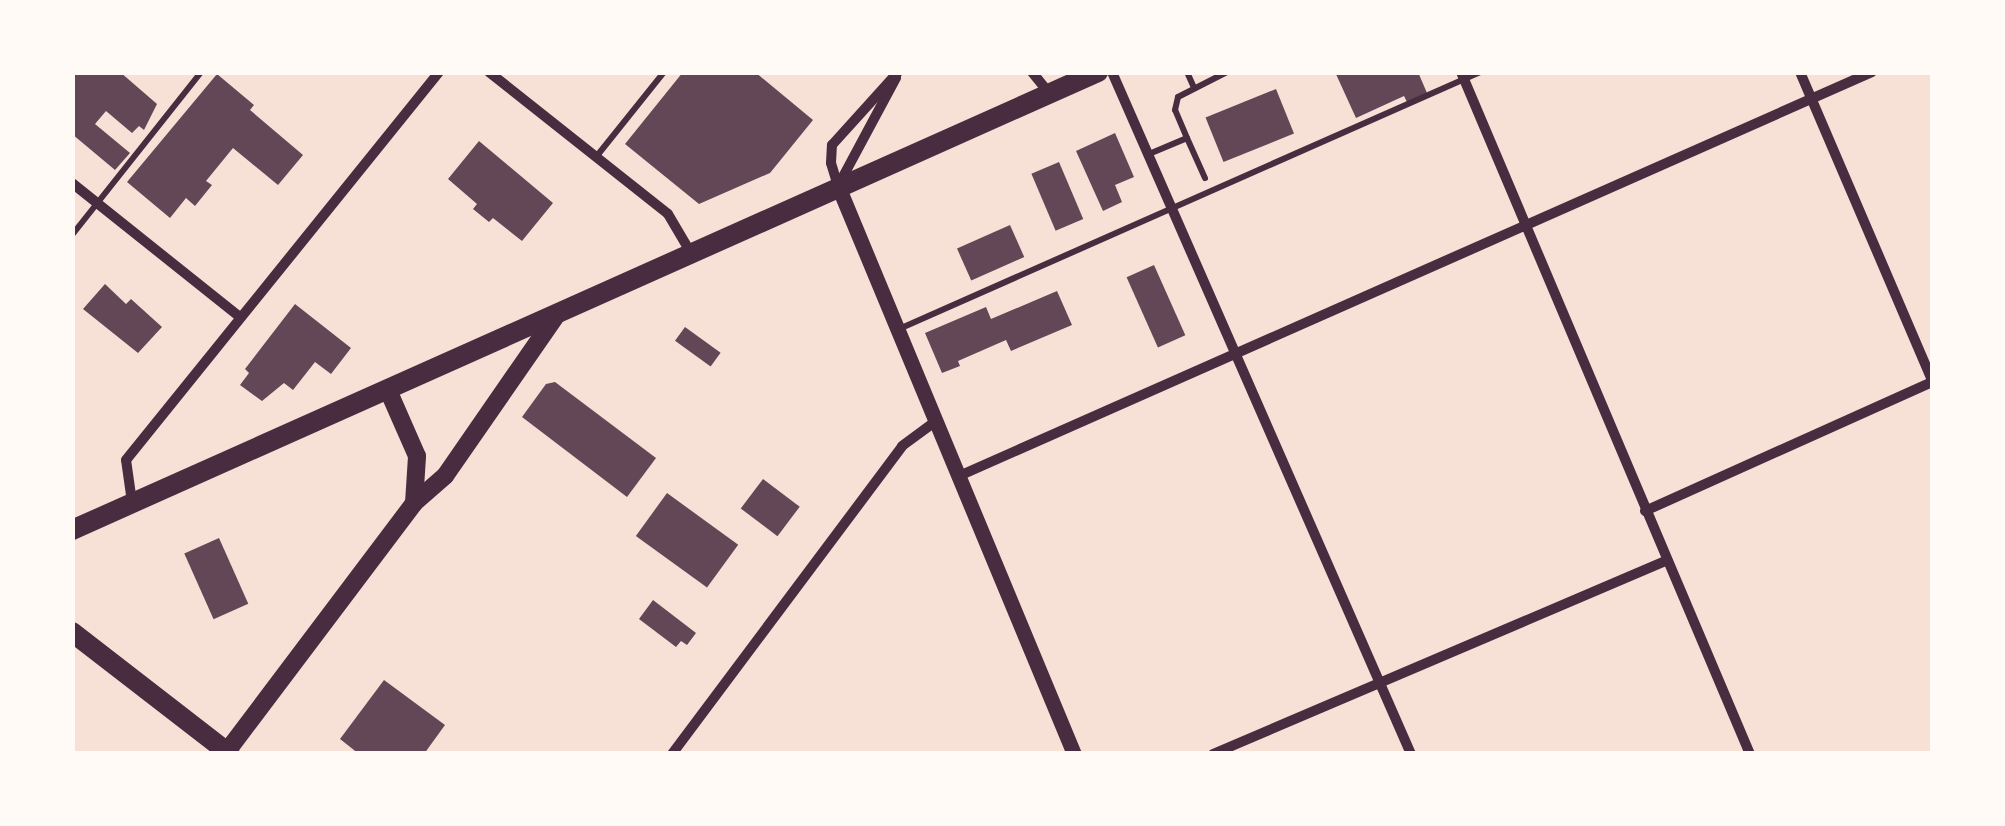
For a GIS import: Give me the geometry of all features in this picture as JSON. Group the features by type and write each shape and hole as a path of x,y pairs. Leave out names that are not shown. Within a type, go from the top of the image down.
{"main road":[{"path":"72,530 1098,72"},
{"path":"72,632 228,753 414,503 446,476 557,314"},
{"path":"388,390 417,456 414,503"}],"street":[{"path":"132,503 126,460 440,72"},
{"path":"489,72 668,214 692,254"},
{"path":"838,186 848,162 882,110 898,72 832,144 831,164 838,186 1074,754"},
{"path":"1032,72 1050,94"},
{"path":"1112,72 1411,754"},
{"path":"1645,511 1932,381 1800,72"},
{"path":"959,476 1872,72"},
{"path":"1463,76 1750,754"},
{"path":"72,183 240,317"},
{"path":"672,754 902,446 936,421"},
{"path":"1213,754 1667,560"}],"lane":[{"path":"72,235 201,72"},
{"path":"596,157 664,72"},
{"path":"1187,72 1194,88"},
{"path":"1205,178 1175,104 1194,88 1227,72"},
{"path":"898,329 1463,76 1480,72"},
{"path":"1148,155 1187,138"}],"building":[{"path":"72,72 120,72 157,104 144,130 139,126 132,133 106,111 95,124 130,153 115,170 72,134"},
{"path":"683,72 755,72 813,120 770,173 699,204 625,144"},
{"path":"1335,72 1418,72 1427,93 1407,102 1404,96 1356,118"},
{"path":"217,74 254,105 250,110 303,155 278,185 233,148 206,181 212,185 195,206 186,198 170,218 127,182"},
{"path":"1276,89 1294,134 1224,162 1206,117"},
{"path":"1115,133 1134,177 1115,185 1122,202 1103,211 1076,151"},
{"path":"479,141 553,203 522,241 493,218 489,222 473,209 477,204 448,179"},
{"path":"1059,162 1083,219 1056,231 1031,174"},
{"path":"1010,225 1024,257 971,281 957,249"},
{"path":"1154,265 1185,335 1158,348 1127,277"},
{"path":"105,284 126,304 131,299 162,327 138,353 83,309"},
{"path":"1057,291 1072,325 1011,351 1006,340 958,361 960,366 942,373 925,333 986,307 991,319"},
{"path":"295,304 351,348 331,374 315,362 293,390 284,383 262,401 240,385 249,373 245,369"},
{"path":"685,327 721,353 711,367 675,341"},
{"path":"555,382 656,458 627,497 522,417 546,384"},
{"path":"763,479 800,507 777,536 741,509"},
{"path":"667,493 738,545 707,588 636,536"},
{"path":"219,538 248,604 214,619 184,553"},
{"path":"653,600 696,633 687,645 681,641 676,647 639,619"},
{"path":"384,680 445,725 424,754 359,754 340,739"}]}
